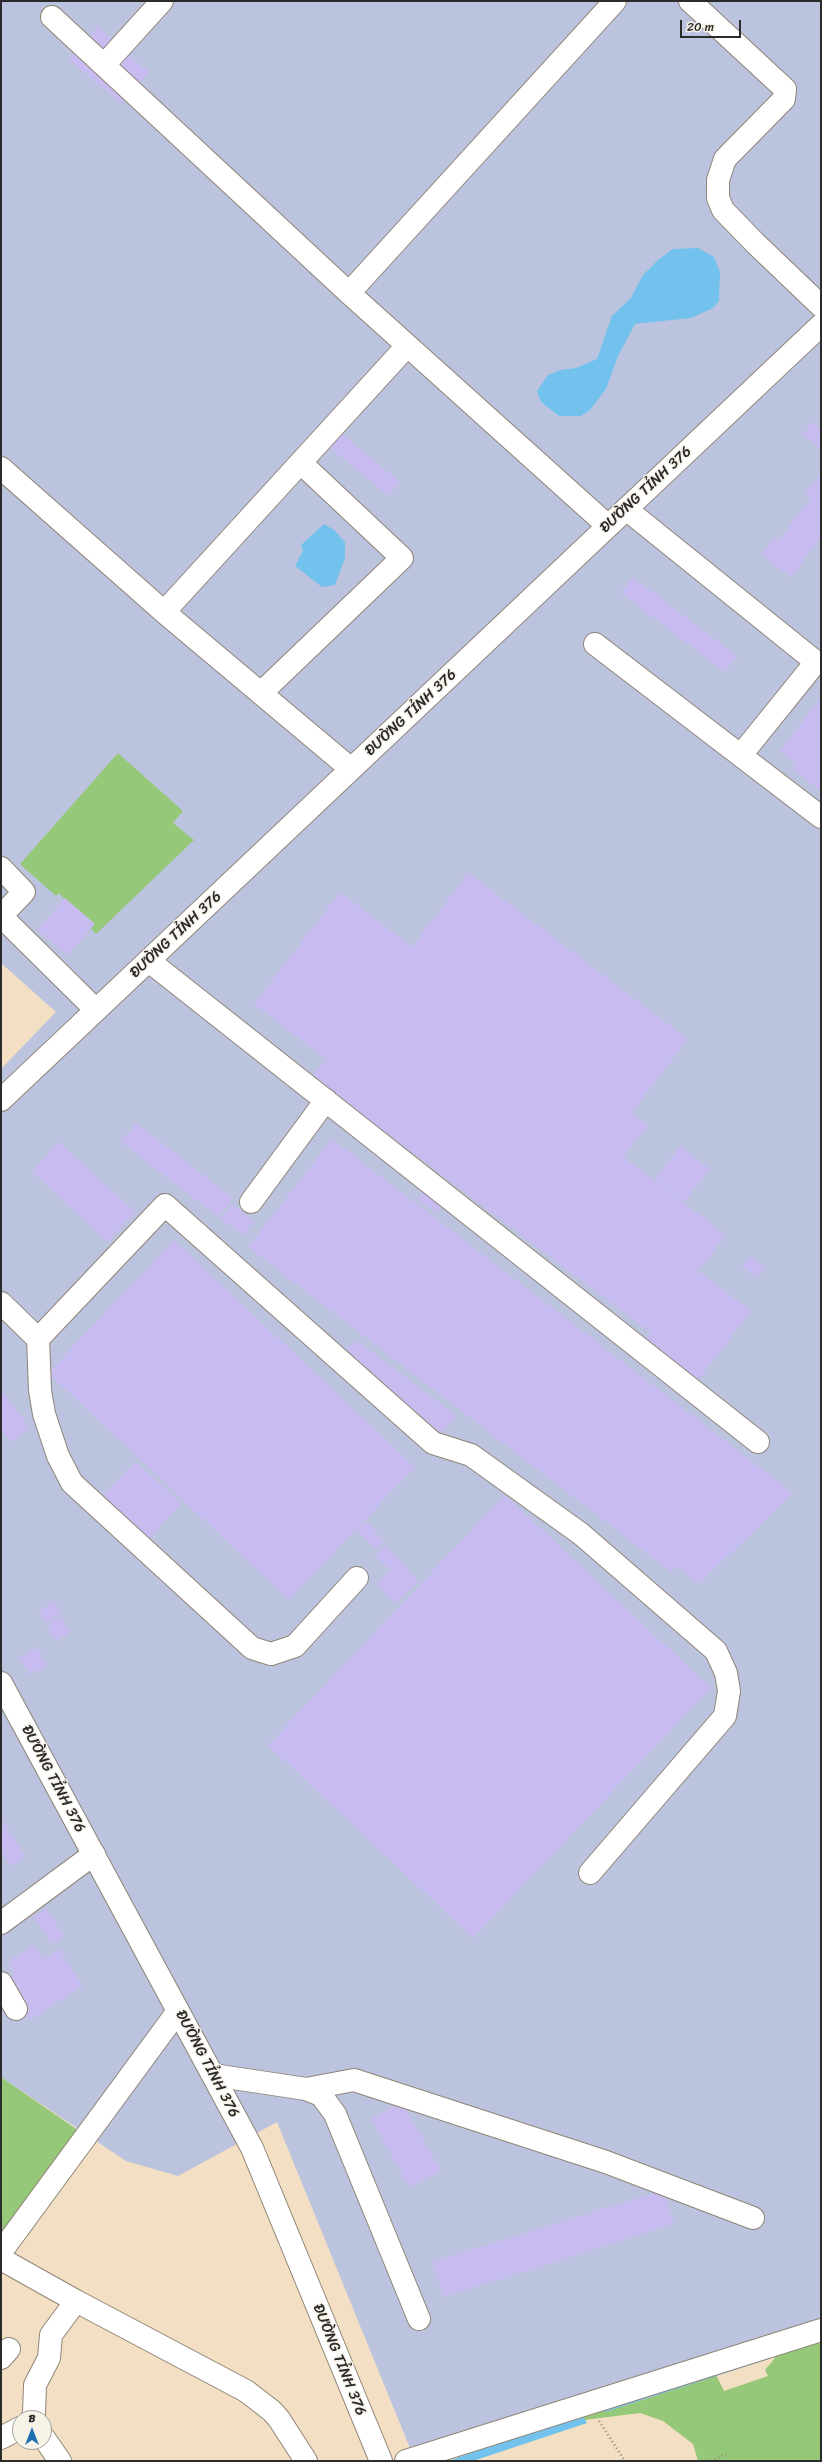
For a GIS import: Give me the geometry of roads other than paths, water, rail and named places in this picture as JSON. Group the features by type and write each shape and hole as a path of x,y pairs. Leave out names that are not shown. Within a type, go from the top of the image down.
{"street":[{"path":"104,65 162,1"},
{"path":"349,293 616,1"},
{"path":"690,1 785,89 784,99 725,159 718,180 718,198 723,210 739,227 821,306"},
{"path":"52,17 349,293 608,526"},
{"name":"ĐƯỜNG TỈNH 376","path":"1,1100 821,324"},
{"path":"164,612 407,346"},
{"path":"261,694 402,558 300,463"},
{"path":"1,468 164,612 351,769"},
{"path":"626,509 816,662 741,755"},
{"path":"595,644 821,817"},
{"path":"1,868 24,892 1,916 96,1010"},
{"path":"149,960 758,1442"},
{"path":"251,1202 326,1100"},
{"path":"38,1339 165,1205 433,1443 471,1455 582,1534 716,1651 726,1673 729,1691 725,1716 590,1873"},
{"path":"1,1303 38,1339 40,1390 44,1414 58,1456 72,1483 252,1648 271,1654 295,1646 356,1578"},
{"name":"ĐƯỜNG TỈNH 376","path":"1,1683 252,2148 381,2461"},
{"path":"1,1924 94,1854"},
{"path":"1,1983 16,2009"},
{"path":"178,2011 3,2263 246,2391 272,2411 306,2461"},
{"path":"213,2075 306,2089 321,2095 335,2114 420,2319"},
{"path":"306,2089 354,2080 606,2162 753,2218"},
{"path":"33,2410 35,2385 49,2358 51,2335 76,2301"},
{"path":"406,2461 821,2330"},
{"path":"1,2438 12,2432"},
{"path":"52,2450 60,2461"}],"water":[{"path":"698,248 714,257 720,272 719,301 713,308 691,318 635,324 618,356 606,389 590,410 581,416 559,416 541,402 537,391 548,375 560,370 576,368 597,359 612,316 631,298 643,275 658,260 673,249"},
{"path":"324,524 334,530 345,542 345,558 335,585 322,587 295,566 303,551 301,545"},
{"path":"821,2333 821,2342 605,2412 603,2409"},
{"path":"582,2414 587,2423 473,2461 448,2461"}]}
